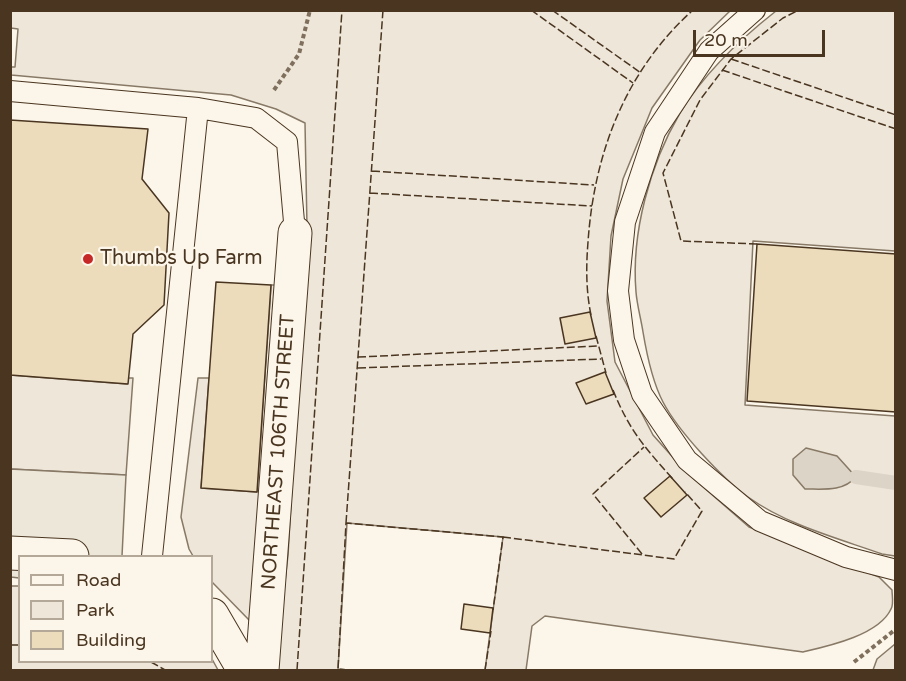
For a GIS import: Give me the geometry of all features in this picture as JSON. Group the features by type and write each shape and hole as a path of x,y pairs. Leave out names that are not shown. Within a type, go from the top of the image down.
{"street":[{"name":"NORTHEAST 106TH STREET","path":"262,670 295,233"},
{"path":"10,553 51,555"},
{"path":"213,617 244,670"}],"lane":[{"path":"755,10 709,51 655,132 625,222 618,291 624,340 642,394 687,460 760,521 846,557 896,570"},
{"path":"10,91 198,108 256,118 288,142 295,233"},
{"path":"152,555 198,108"}],"path":[{"path":"256,118 298,54 310,10"},
{"path":"854,662 896,629"}],"green space":[{"path":"10,11 730,11 700,40 652,108 623,179 611,236 607,301 615,362 653,435 686,472 749,527 879,577 892,590 892,607 885,618 876,626 852,638 803,652 545,616 532,626 526,670 485,670 503,537 347,523 338,669 348,670 275,670 288,555 307,227 305,123 276,109 231,95 11,75 11,67 15,67 18,29 11,28"},
{"path":"776,11 895,11 895,251 753,241 745,405 895,416 895,556 882,554 796,523 763,507 737,489 701,453 670,414 656,386 648,359 637,297 635,269 645,200 660,154 680,113 700,84 736,45"},
{"path":"271,285 284,285 250,621 213,583 213,555 192,555 181,517 198,378 209,378 201,488 257,492"},
{"path":"10,375 127,384 128,378 133,378 126,475 11,469"},
{"path":"10,586 18,586 18,663 213,663 213,661 218,670 11,670"},
{"path":"895,644 895,670 873,670 877,659"}],"shaded area":[{"path":"806,448 837,456 856,477 839,487 805,489 793,475 793,459"},
{"path":"10,469 126,475 122,555 18,555 18,578 11,577"}],"building":[{"name":"Thumbs Up Farm","path":"10,120 148,129 142,179 169,213 164,305 133,334 128,384 10,375"},
{"path":"757,244 896,254 896,412 747,401"},
{"path":"216,282 271,285 257,492 201,488"},
{"path":"590,312 596,338 565,344 560,318"},
{"path":"605,372 614,394 586,404 576,383"},
{"path":"670,476 687,495 661,517 644,498"},
{"path":"464,604 493,608 490,633 461,629"}],"waterway":[{"path":"856,477 896,483"}],"fence":[{"path":"297,670 342,10"},
{"path":"346,523 383,10"},
{"path":"531,10 633,83"},
{"path":"552,10 641,73"},
{"path":"591,315 587,279 588,242 591,209 606,146 631,87 669,34 693,10"},
{"path":"757,244 681,241 663,173 700,100 731,59 783,18 799,10"},
{"path":"731,59 896,115"},
{"path":"722,70 896,129"},
{"path":"372,171 594,185"},
{"path":"370,193 592,206"},
{"path":"596,336 606,373"},
{"path":"358,357 598,346"},
{"path":"358,368 601,359"},
{"path":"613,390 638,438 673,479"},
{"path":"642,554 593,494 644,447"},
{"path":"503,537 674,559 702,511 685,492"},
{"path":"348,670 338,669 346,523 503,537 493,610"},
{"path":"485,670 491,631"},
{"path":"10,645 18,645"},
{"path":"153,663 165,670"}],"place":[{"name":"Thumbs Up Farm","path":"88,259"}]}
